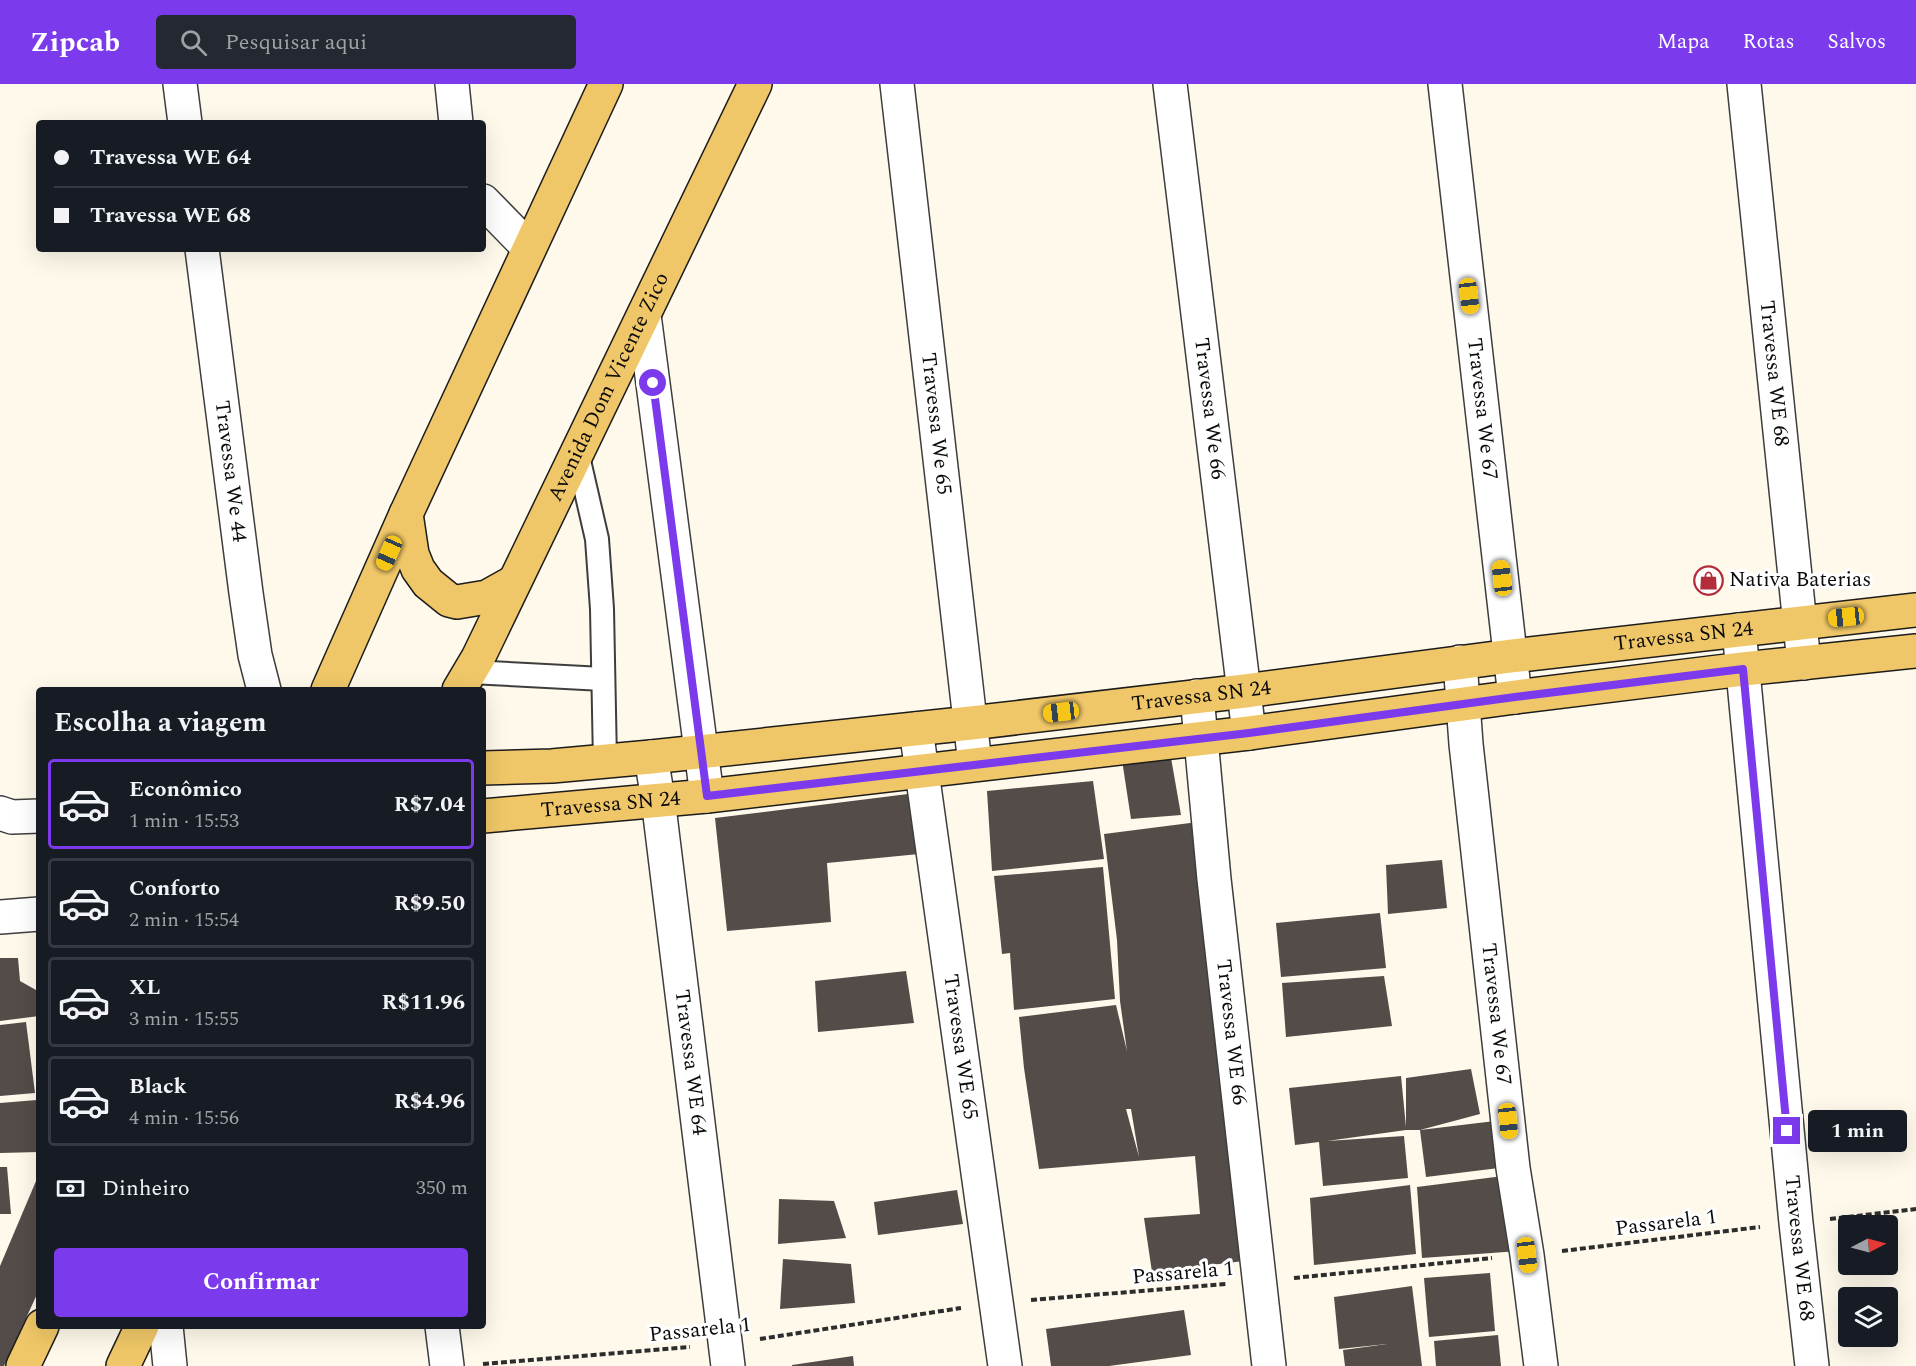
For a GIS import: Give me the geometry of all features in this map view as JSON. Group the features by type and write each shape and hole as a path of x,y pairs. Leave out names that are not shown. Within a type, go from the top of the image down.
{"main road":[{"path":"329,687 406,514 606,84"},
{"name":"Avenida Dom Vicente Zico","path":"465,681 754,84"},
{"path":"406,514 412,554 418,569 428,583 449,600 457,602 487,597 514,582"},
{"name":"Travessa SN 24","path":"486,768 604,762 971,723 1245,691 1460,662 1916,610"},
{"name":"Travessa SN 24","path":"486,816 707,796 1249,733 1743,669 1916,651"},
{"path":"23,1366 41,1329"},
{"path":"123,1366 141,1329"}],"street":[{"path":"180,84 185,120"},
{"path":"452,84 456,120"},
{"name":"Travessa We 65","path":"897,84 975,764"},
{"name":"Travessa We 66","path":"1170,84 1249,733"},
{"name":"Travessa We 67","path":"1444,84 1515,697"},
{"name":"Travessa WE 68","path":"1744,84 1804,663"},
{"path":"486,204 529,248"},
{"name":"Travessa We 44","path":"202,252 246,593 255,655 263,687"},
{"path":"644,315 707,796"},
{"name":"Travessa WE 68","path":"1738,630 1812,1366"},
{"name":"Travessa We 67","path":"1460,662 1466,744 1514,1168 1541,1366"},
{"name":"Travessa WE 66","path":"1197,696 1217,913 1269,1366"},
{"name":"Travessa WE 65","path":"916,729 1005,1366"},
{"name":"Travessa WE 64","path":"651,757 727,1355"},
{"path":"0,813 12,817 36,816"},
{"path":"0,917 36,914"},
{"path":"166,1329 170,1366"},
{"path":"443,1329 461,1365"}],"lane":[{"path":"577,452 597,539 602,609 604,762"},
{"path":"465,681 603,679"}],"path":[{"name":"Passarela 1","path":"461,1365 727,1355 996,1303 1260,1282 1527,1255 1916,1209"}],"building":[{"path":"1170,752 1181,815 1131,819 1122,760"},
{"path":"1093,781 1104,859 992,871 987,791"},
{"path":"908,794 919,854 827,863 831,922 727,931 715,818"},
{"path":"1198,822 1244,1261 1152,1272 1144,1218 1200,1214 1195,1156 1039,1169 1019,1017 1116,1005 1127,1051 1104,834","holes":["1126,1109 1131,1109 1139,1157"]},
{"path":"1442,860 1447,908 1388,914 1386,865"},
{"path":"1103,867 1115,999 1014,1010 1010,953 1002,954 994,876"},
{"path":"1380,913 1386,968 1281,977 1276,923"},
{"path":"0,958 18,958 20,981 36,990 36,1016 0,1021"},
{"path":"906,971 914,1023 818,1032 815,981"},
{"path":"1384,976 1392,1026 1286,1037 1282,983"},
{"path":"26,1022 35,1093 0,1096 0,1025"},
{"path":"1471,1069 1480,1114 1420,1130 1327,1141 1404,1136 1408,1178 1323,1186 1319,1142 1295,1145 1289,1088 1401,1076 1406,1127 1406,1078"},
{"path":"36,1100 36,1152 0,1153 0,1103"},
{"path":"1495,1121 1507,1167 1426,1177 1420,1130"},
{"path":"0,1167 7,1167 11,1214 0,1214"},
{"path":"1503,1176 1519,1251 1422,1258 1417,1187"},
{"path":"36,1181 36,1297 4,1366 0,1366 0,1266"},
{"path":"1410,1185 1416,1254 1314,1265 1310,1198"},
{"path":"957,1190 963,1224 878,1235 874,1202"},
{"path":"779,1199 834,1201 846,1238 778,1244"},
{"path":"783,1259 851,1264 855,1303 780,1309"},
{"path":"1490,1273 1495,1331 1429,1337 1424,1278"},
{"path":"1412,1286 1422,1366 1345,1366 1343,1350 1387,1344 1339,1349 1334,1297"},
{"path":"1184,1310 1191,1355 1109,1366 1051,1366 1046,1329"},
{"path":"1498,1335 1501,1366 1436,1366 1434,1341"},
{"path":"853,1356 854,1366 792,1366 792,1365"}],"place":[{"name":"Nativa Baterias","path":"1708,580"}],"route":[{"path":"653,383 707,796 1249,733 1743,669 1787,1131"}]}
